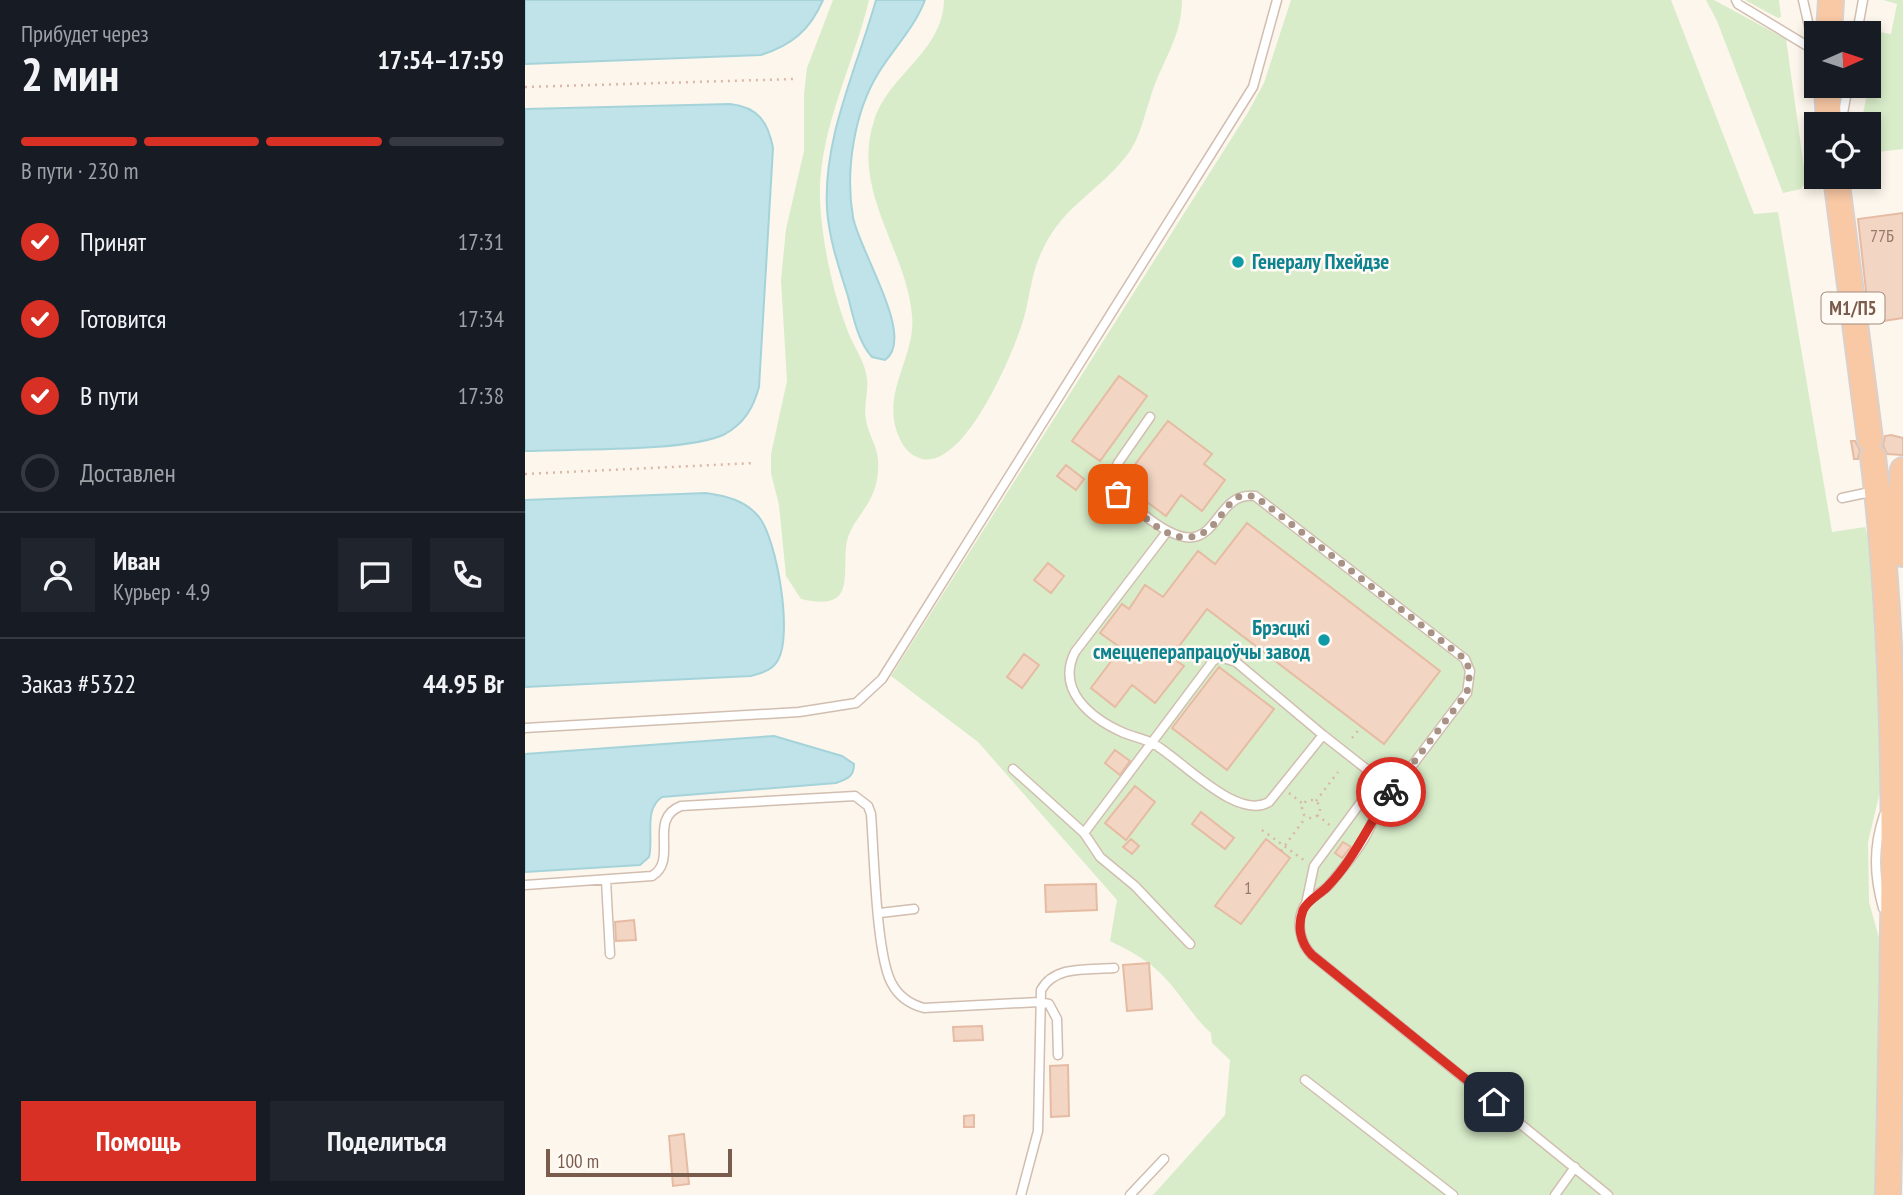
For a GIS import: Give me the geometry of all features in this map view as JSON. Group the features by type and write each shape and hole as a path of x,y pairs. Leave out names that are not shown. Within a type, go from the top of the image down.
{"highway":[{"path":"1826,21 1831,0"},
{"name":"М1/П5","path":"1838,189 1878,491 1888,615 1896,1137 1888,1195"},
{"path":"1903,470 1900,501 1903,554"}],"lane":[{"path":"525,728 799,712 856,703 882,679 1253,87 1277,0"},
{"path":"1803,0 1811,21"},
{"path":"1809,0 1814,21"},
{"path":"1836,21 1839,0"},
{"path":"1859,21 1863,0"},
{"path":"1735,1 1804,35"},
{"path":"1150,417 1118,463 1112,478 1118,494 1166,533 1180,538 1197,535 1212,525 1234,500 1255,496 1465,659 1470,671 1467,693 1374,816 1371,828 1328,886 1306,904"},
{"path":"1843,498 1878,491 1900,501"},
{"path":"1166,533 1075,652 1067,671 1072,692 1085,706 1114,728 1153,743 1242,806 1261,807 1282,787 1323,735"},
{"path":"1084,833 1213,662 1220,657 1236,662 1393,790"},
{"path":"1013,769 1084,833 1100,857 1135,887 1190,944"},
{"path":"1378,779 1314,866 1300,930 1305,948 1608,1195"},
{"path":"525,885 652,876 658,872 664,860 664,821 668,813 681,806 855,796 868,806 871,814 880,913 890,980 904,999 913,1005 936,1009 1039,1002 1049,1004 1056,1013 1058,1055"},
{"path":"606,880 610,954"},
{"path":"880,913 914,909"},
{"path":"1021,1195 1038,1131 1041,990 1053,975 1114,968"},
{"path":"1305,1080 1453,1195"},
{"path":"1130,1195 1164,1159"},
{"path":"1555,1195 1575,1167"}],"path":[{"path":"525,87 795,79"},
{"path":"525,474 755,463"},
{"path":"1352,738 1361,727"},
{"path":"1316,802 1338,772"},
{"path":"1282,787 1303,804"},
{"path":"1303,804 1311,800 1316,802"},
{"path":"1306,817 1312,818 1319,812 1316,802"},
{"path":"1303,804 1306,817"},
{"path":"1281,851 1306,817"},
{"path":"1262,830 1306,862"}],"green space":[{"path":"833,0 869,0 830,124 821,174 820,200 825,249 832,282 847,329 866,373 866,420 876,449 878,476 870,500 848,536 842,590 838,597 830,601 818,602 801,599 786,576 779,505 771,473 771,454 787,381 781,280 786,229 804,151 807,68"},
{"path":"944,0 1182,0 1175,39 1154,86 1134,144 1123,160 1075,206 1049,237 1035,269 1024,318 1007,363 969,430 954,447 938,457 922,459 908,451 902,443 893,414 897,386 912,330 912,315 908,291 874,195 869,171 869,146 874,121 881,105 935,34"},
{"path":"1291,0 1671,0 1754,214 1778,212 1832,532 1865,527 1876,563 1883,779 1868,842 1869,902 1883,952 1876,1195 1153,1195 1225,1115 1230,1060 1212,1043 1211,1033 1153,966 1110,941 1117,900 978,742 891,676 1247,114 1264,83"},
{"path":"1706,0 1714,0 1786,39 1804,168 1804,185 1801,189 1783,193 1717,21"},
{"path":"1745,0 1779,0 1781,17 1778,18"},
{"path":"1883,0 1903,0 1903,149 1881,152 1881,112 1863,112 1866,98 1881,98 1881,32 1891,34 1897,4"}],"water":[{"path":"525,0 823,0 812,20 799,35 761,55 525,64"},
{"path":"876,0 925,0 916,19 870,88 858,123 851,161 853,217 883,292 894,333 893,349 885,360 872,357 859,335 834,251 827,209 827,182 836,129"},
{"path":"730,104 748,108 760,117 765,123 773,148 759,387 751,409 732,430 708,440 658,447 525,451 525,109"},
{"path":"706,493 728,497 741,503 754,511 766,529 777,565 783,609 782,647 776,664 751,676 525,687 525,500"},
{"path":"774,736 842,756 854,764 853,772 847,779 836,783 662,797 656,802 651,816 649,857 640,865 525,872 525,754"}],"building":[{"path":"1903,213 1903,318 1883,321 1882,315 1875,316 1873,308 1868,309 1858,219"},
{"path":"1119,376 1147,396 1100,461 1072,441"},
{"path":"1168,421 1212,454 1204,464 1225,480 1202,511 1181,495 1166,516 1121,483"},
{"path":"1885,436 1903,438 1903,455 1887,454 1883,446"},
{"path":"1851,441 1855,441 1860,450 1858,459 1854,459"},
{"path":"1066,465 1084,479 1076,490 1057,476"},
{"name":"Брэсцкі смеццеперапрацоўчы завод","path":"1247,523 1440,671 1384,744 1207,609 1171,657 1184,666 1155,703 1132,685 1115,707 1091,688 1121,648 1100,633 1122,604 1129,609 1145,585 1163,597 1198,551 1215,564"},
{"path":"1048,563 1064,576 1051,593 1034,580"},
{"path":"1024,654 1039,665 1022,688 1007,677"},
{"path":"1219,667 1274,709 1227,770 1172,728"},
{"path":"1115,750 1130,761 1120,775 1105,763"},
{"path":"1135,786 1155,802 1126,840 1105,823"},
{"path":"1201,812 1234,838 1225,849 1192,824"},
{"path":"1131,839 1139,846 1132,854 1123,847"},
{"path":"1266,839 1290,858 1241,924 1215,906"},
{"path":"1343,842 1351,847 1342,858 1335,853"},
{"path":"1096,884 1097,910 1046,912 1045,885"},
{"path":"634,920 636,940 616,941 615,922"},
{"path":"1149,963 1152,1009 1127,1011 1123,965"},
{"path":"982,1026 983,1040 954,1041 953,1027"},
{"path":"1068,1065 1069,1116 1051,1117 1050,1066"},
{"path":"974,1115 974,1127 964,1127 964,1116"},
{"path":"684,1134 689,1184 673,1186 669,1136"}],"way so far":[{"path":"1118,494 1166,533 1180,538 1206,531 1240,496 1262,499 1461,654 1470,671 1470,687 1467,693 1391,792"}],"place":[{"name":"Генералу Пхейдзе","path":"1238,262"},
{"name":"Брэсцкі смеццеперапрацоўчы завод","path":"1324,640"}],"route":[{"path":"1391,792 1374,816 1371,828 1328,886 1306,904 1300,921 1301,940 1312,955 1494,1102"}]}
